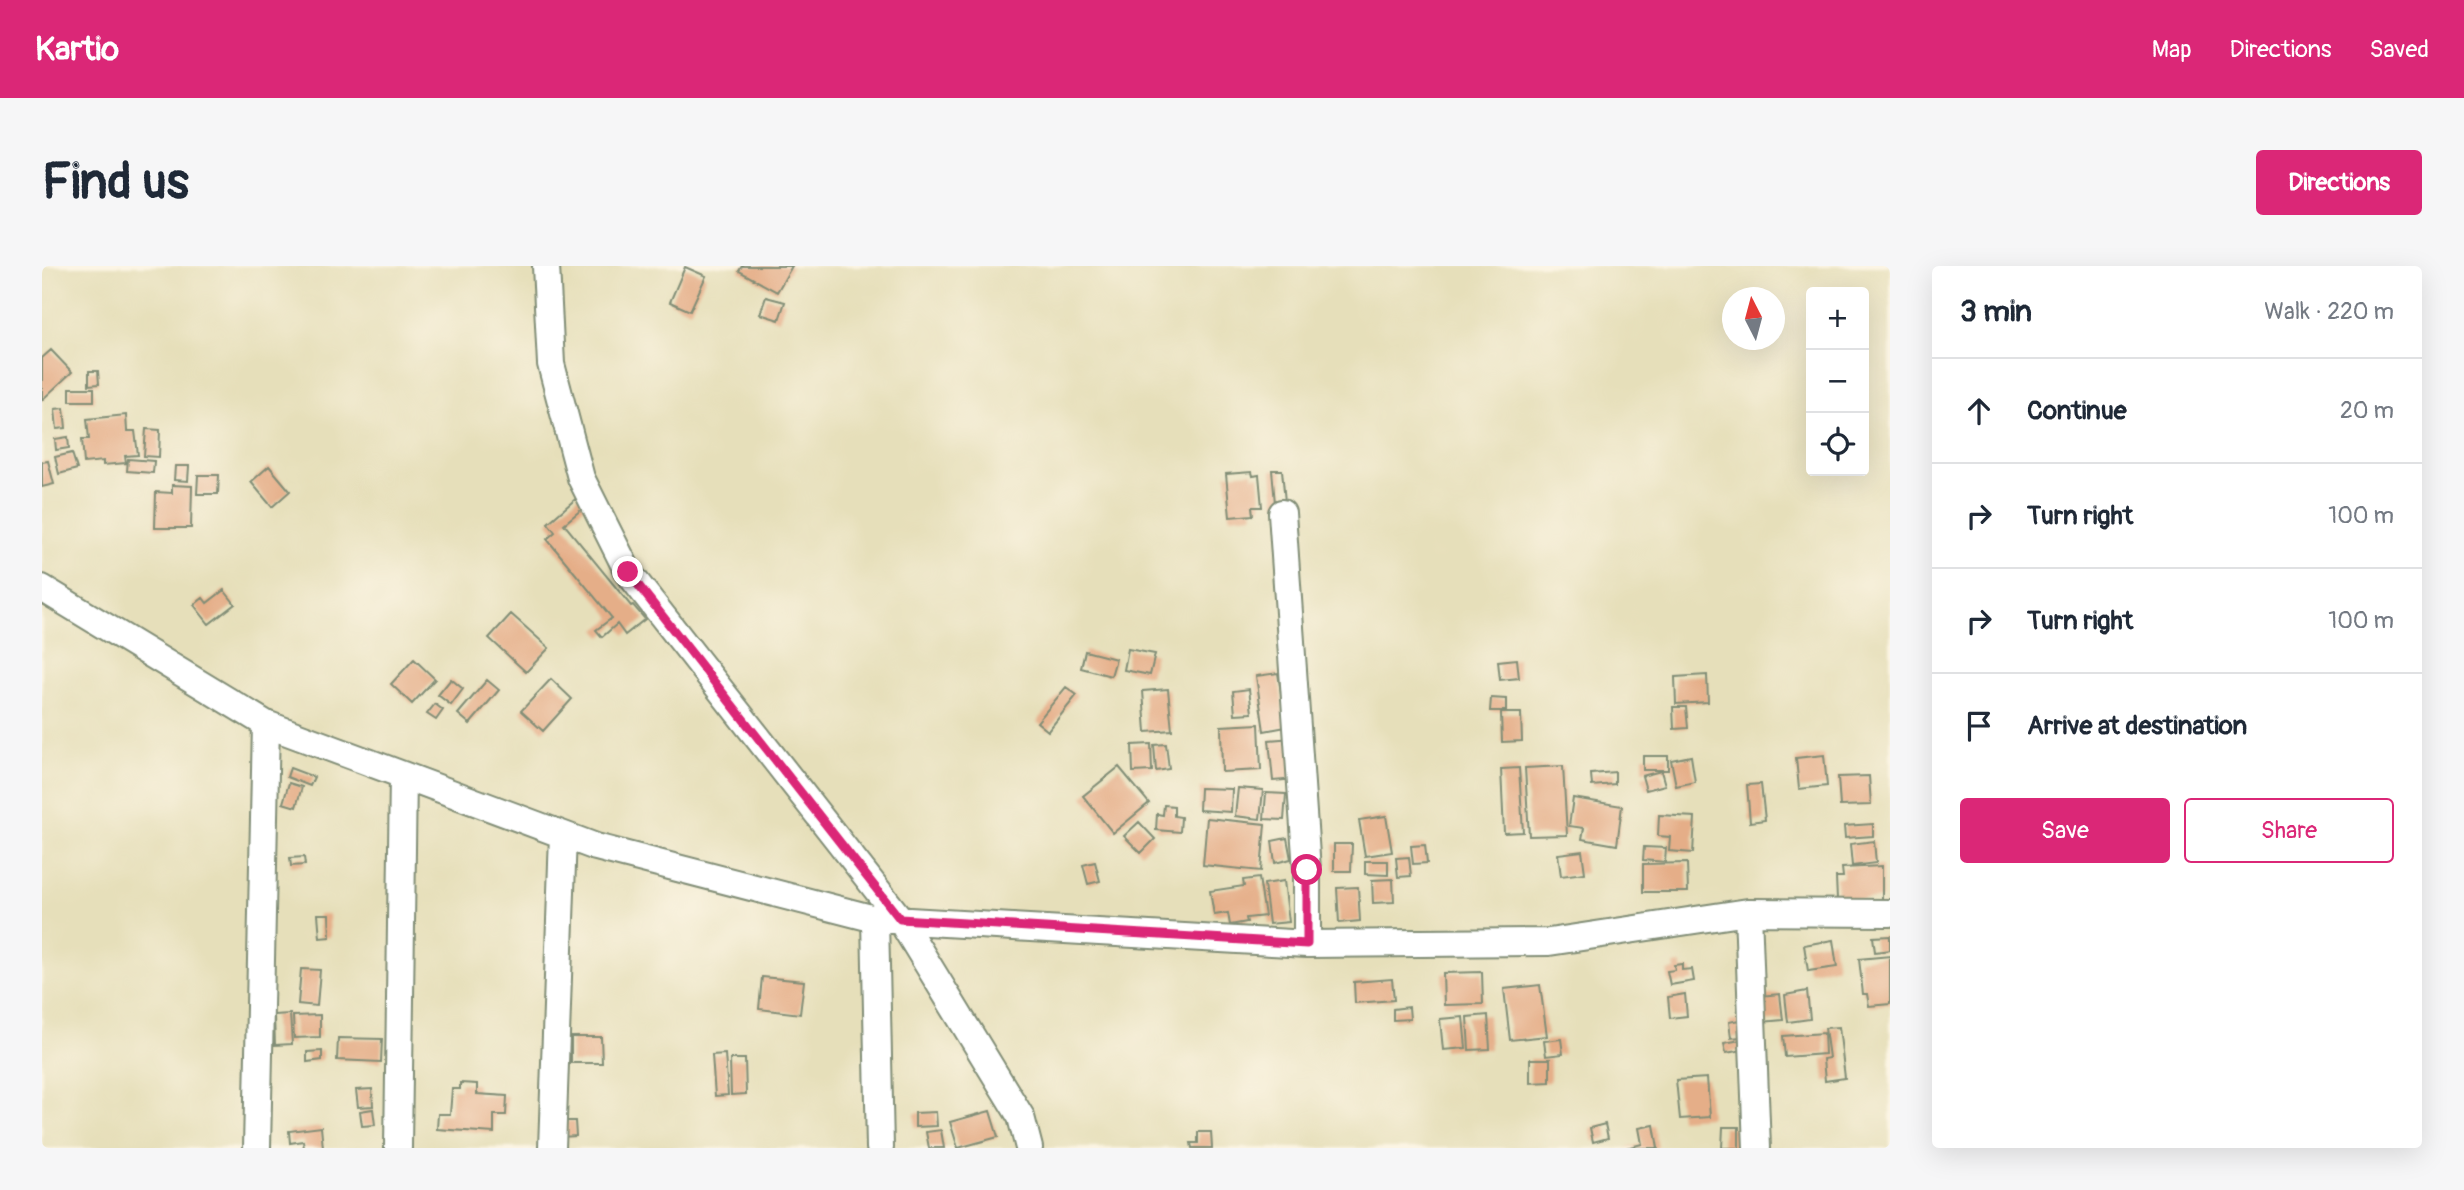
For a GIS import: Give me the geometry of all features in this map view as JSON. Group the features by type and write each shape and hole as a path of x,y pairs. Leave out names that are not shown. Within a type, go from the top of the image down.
{"street":[{"path":"546,266 551,364 581,478 628,572 888,919 1021,1117 1029,1148"},
{"path":"1282,513 1307,870 1307,944"},
{"path":"42,588 266,724 596,847 888,919 1307,944 1549,942 1748,912 1890,913"},
{"path":"257,1148 266,724"},
{"path":"398,1148 403,775"},
{"path":"552,1148 564,835"},
{"path":"1748,912 1757,1148"},
{"path":"880,1148 888,919"}],"building":[{"path":"742,266 792,266 777,292 739,271"},
{"path":"685,267 706,276 690,311 670,302"},
{"path":"766,297 785,302 779,320 760,314"},
{"path":"51,350 72,372 42,400 42,358"},
{"path":"89,371 98,371 99,384 89,385"},
{"path":"70,388 94,388 94,401 70,401"},
{"path":"64,408 66,428 57,429 55,409"},
{"path":"126,415 127,431 135,431 138,455 125,456 126,463 84,463 82,439 89,439 87,419"},
{"path":"146,429 160,430 159,457 144,456"},
{"path":"68,437 69,448 56,450 55,439"},
{"path":"72,453 77,469 59,474 55,457"},
{"path":"128,459 154,461 153,473 127,471"},
{"path":"48,461 54,484 42,487 42,462"},
{"path":"175,466 189,466 188,481 174,480"},
{"path":"269,466 290,491 272,507 251,482"},
{"path":"1272,470 1282,470 1285,502 1275,503"},
{"path":"1252,472 1253,476 1259,475 1262,507 1252,507 1253,515 1230,517 1226,474"},
{"path":"198,475 219,475 218,494 197,494"},
{"path":"172,485 192,486 191,528 155,528 156,492 172,493"},
{"path":"579,496 587,505 564,524 631,606 645,619 625,635 617,624 602,637 596,630 612,618 547,539 555,532 548,523"},
{"path":"224,590 235,604 209,624 194,605 203,598 207,603"},
{"path":"511,614 549,648 526,672 489,638"},
{"path":"1128,649 1155,654 1150,675 1124,670"},
{"path":"1085,651 1116,659 1111,676 1081,668"},
{"path":"414,659 435,679 412,704 391,684"},
{"path":"1517,659 1519,678 1500,680 1498,661"},
{"path":"1278,673 1286,727 1264,731 1256,676"},
{"path":"1707,675 1708,702 1676,704 1675,677"},
{"path":"451,679 463,689 451,705 438,695"},
{"path":"551,679 572,699 543,731 521,711"},
{"path":"487,680 499,690 470,724 458,714"},
{"path":"1066,687 1077,695 1048,731 1037,722"},
{"path":"1168,689 1172,730 1146,732 1143,691"},
{"path":"1249,689 1252,713 1235,714 1233,691"},
{"path":"1491,698 1506,699 1506,711 1490,711"},
{"path":"435,704 443,710 436,720 427,714"},
{"path":"1673,707 1686,707 1688,728 1674,729"},
{"path":"1501,713 1521,713 1522,741 1502,742"},
{"path":"1259,724 1261,770 1222,772 1221,726"},
{"path":"1293,738 1296,779 1273,781 1269,740"},
{"path":"1151,744 1152,771 1133,772 1132,745"},
{"path":"1166,744 1169,769 1156,771 1154,745"},
{"path":"1824,755 1827,786 1799,789 1796,758"},
{"path":"1643,756 1668,756 1668,770 1643,770"},
{"path":"1691,756 1695,782 1676,786 1671,760"},
{"path":"1563,766 1567,835 1529,836 1525,768"},
{"path":"1119,767 1149,803 1113,833 1083,796"},
{"path":"290,768 314,777 310,786 287,777"},
{"path":"1519,768 1523,832 1504,833 1501,769"},
{"path":"1661,771 1665,785 1646,790 1642,776"},
{"path":"1615,772 1615,784 1592,786 1591,774"},
{"path":"1869,776 1871,805 1840,806 1838,777"},
{"path":"289,783 302,787 296,807 283,803"},
{"path":"1761,784 1765,820 1750,822 1747,785"},
{"path":"1200,788 1232,789 1231,812 1199,810"},
{"path":"1238,788 1263,790 1260,819 1235,816"},
{"path":"1266,793 1286,794 1284,820 1264,819"},
{"path":"1573,798 1622,806 1617,845 1582,839 1584,828 1569,826"},
{"path":"1164,805 1174,806 1174,816 1181,817 1180,832 1156,830 1157,814 1163,815"},
{"path":"1659,815 1695,817 1693,853 1669,851 1670,837 1658,836"},
{"path":"1386,816 1392,852 1365,856 1359,820"},
{"path":"1207,818 1265,824 1261,871 1203,865"},
{"path":"1139,822 1155,839 1141,853 1124,836"},
{"path":"1873,824 1873,836 1845,838 1844,826"},
{"path":"1287,838 1291,859 1275,863 1272,841"},
{"path":"1874,841 1876,863 1852,866 1850,844"},
{"path":"1334,844 1352,844 1351,871 1334,871"},
{"path":"1425,845 1427,863 1413,864 1411,846"},
{"path":"1644,847 1666,848 1665,862 1643,860"},
{"path":"1582,851 1585,873 1561,876 1558,854"},
{"path":"304,857 305,865 291,866 290,858"},
{"path":"1409,857 1411,876 1398,877 1396,858"},
{"path":"1365,861 1388,861 1388,875 1365,874"},
{"path":"1095,862 1100,881 1088,884 1083,865"},
{"path":"1687,863 1688,892 1643,892 1643,864"},
{"path":"1882,866 1882,899 1837,900 1836,877 1843,877 1842,868"},
{"path":"1259,878 1265,916 1246,918 1247,922 1230,925 1228,913 1214,915 1210,891 1244,886 1243,880"},
{"path":"1393,879 1394,902 1373,903 1372,880"},
{"path":"1284,881 1289,922 1269,924 1264,884"},
{"path":"1358,887 1360,921 1339,923 1337,888"},
{"path":"318,914 329,914 330,937 320,938"},
{"path":"1890,936 1890,950 1875,952 1873,937"},
{"path":"1833,940 1837,967 1808,971 1804,945"},
{"path":"1890,956 1890,1004 1869,1006 1867,994 1863,994 1859,959"},
{"path":"1682,964 1682,970 1692,969 1694,981 1670,985 1667,971 1675,970 1674,965"},
{"path":"301,969 320,970 317,1006 298,1004"},
{"path":"1482,972 1483,1004 1444,1005 1443,973"},
{"path":"762,977 804,981 800,1014 759,1009"},
{"path":"1392,979 1394,1000 1355,1003 1354,982"},
{"path":"1540,985 1547,1036 1510,1040 1504,989"},
{"path":"1807,991 1810,1019 1788,1022 1785,995"},
{"path":"1685,994 1687,1016 1670,1018 1668,997"},
{"path":"1780,994 1783,1020 1762,1022 1760,996"},
{"path":"1409,1007 1410,1019 1393,1020 1393,1009"},
{"path":"290,1014 292,1044 275,1045 274,1015"},
{"path":"320,1015 320,1037 294,1038 293,1016"},
{"path":"1488,1015 1490,1049 1469,1050 1467,1017"},
{"path":"1463,1017 1466,1048 1443,1050 1440,1019"},
{"path":"1739,1020 1741,1037 1731,1038 1729,1022"},
{"path":"1839,1027 1845,1078 1825,1081 1823,1059 1829,1058 1825,1028"},
{"path":"1824,1033 1825,1054 1785,1057 1783,1036"},
{"path":"571,1037 601,1037 602,1063 571,1063"},
{"path":"338,1038 382,1039 381,1062 337,1060"},
{"path":"1561,1039 1563,1054 1546,1056 1544,1041"},
{"path":"1741,1040 1743,1050 1726,1053 1724,1043"},
{"path":"322,1051 322,1060 307,1062 307,1052"},
{"path":"725,1054 728,1095 715,1096 712,1055"},
{"path":"730,1059 745,1059 746,1094 731,1095"},
{"path":"1530,1059 1550,1059 1550,1082 1530,1083"},
{"path":"1707,1078 1710,1117 1680,1119 1676,1080"},
{"path":"460,1083 477,1084 477,1094 507,1096 506,1115 494,1115 494,1133 437,1129 438,1114 450,1114 452,1089 460,1089"},
{"path":"372,1089 373,1106 358,1107 356,1090"},
{"path":"373,1109 375,1125 362,1126 360,1111"},
{"path":"990,1111 998,1137 958,1148 950,1122"},
{"path":"936,1112 937,1126 915,1127 915,1113"},
{"path":"560,1121 575,1121 576,1136 561,1137"},
{"path":"1605,1124 1608,1138 1593,1142 1590,1128"},
{"path":"1654,1125 1658,1148 1626,1148 1642,1144 1639,1128"},
{"path":"321,1127 323,1148 304,1148 303,1141 290,1143 289,1131"},
{"path":"1723,1127 1739,1127 1739,1148 1722,1148"},
{"path":"941,1130 944,1148 929,1148 926,1132"},
{"path":"1198,1132 1211,1132 1212,1148 1192,1148 1191,1143 1198,1143"}],"route":[{"path":"628,572 900,919 1307,944 1307,870"}]}
